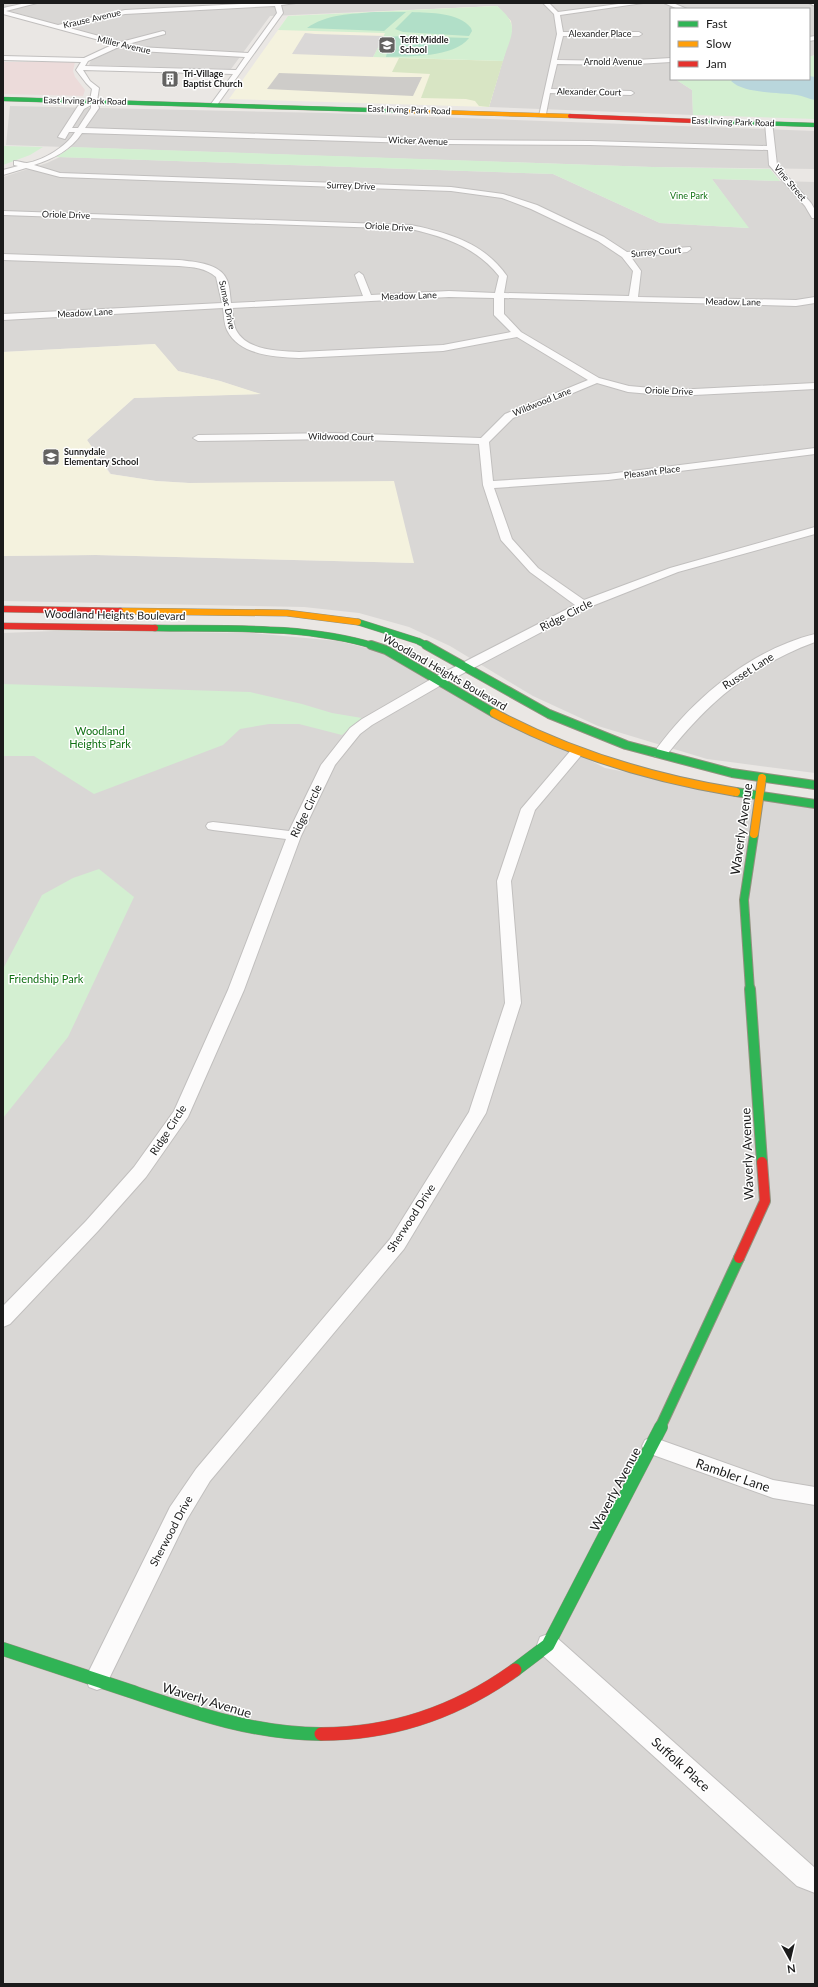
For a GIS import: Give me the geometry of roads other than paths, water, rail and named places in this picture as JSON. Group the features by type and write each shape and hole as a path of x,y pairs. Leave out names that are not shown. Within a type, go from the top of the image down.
{"street":[{"path":"3,11 34,3"},
{"name":"Krause Avenue","path":"58,27 125,12 293,3"},
{"path":"542,114 555,62 560,34 557,14 546,3"},
{"path":"557,14 640,3"},
{"path":"667,3 681,8"},
{"path":"215,104 236,72 280,13 278,4"},
{"name":"Miller Avenue","path":"3,11 117,45 152,51 249,55"},
{"path":"3,58 85,60 117,45 163,33"},
{"name":"Alexander Place","path":"560,34 639,34"},
{"path":"3,172 26,166 46,158 68,146 80,130 95,108 93,101 96,88 88,82 79,70 85,60"},
{"name":"Arnold Avenue","path":"555,62 612,63 670,60"},
{"name":"Miller Avenue","path":"80,68 236,72"},
{"name":"Alexander Court","path":"547,92 631,93"},
{"name":"East Irving Park Road","path":"3,99 542,114 815,125"},
{"path":"3,168 49,149 61,138 81,108 93,101"},
{"name":"Vine Street","path":"769,123 772,161 775,167 812,205 815,216"},
{"name":"Wicker Avenue","path":"67,130 455,142 590,143 770,148"},
{"name":"Surrey Drive","path":"17,163 60,176 441,189 482,192 514,199 601,239 626,255 636,271 633,299"},
{"name":"Oriole Drive","path":"3,213 411,227 442,234 470,247 494,262 503,276 499,295 499,315 518,334 596,380 628,389 674,393 815,386"},
{"name":"Surrey Court","path":"626,255 687,249"},
{"name":"Sumac Drive","path":"3,257 195,265 211,270 222,278 231,329 240,342 254,348 276,354 319,355 443,348 518,334"},
{"path":"359,275 368,298"},
{"name":"Meadow Lane","path":"3,317 450,294 796,302 815,300"},
{"name":"Wildwood Lane","path":"484,441 509,416 596,380"},
{"name":"Wildwood Court","path":"198,438 334,436 484,441"},
{"path":"484,441 488,485 507,540 534,570 583,605"},
{"name":"Pleasant Place","path":"488,485 608,477 815,451"},
{"name":"Ridge Circle","path":"3,1319 92,1226 140,1172 182,1113 236,990 294,836 328,766 340,748 355,731 367,722 438,681 583,605 681,568 815,530"},
{"name":"Woodland Heights Boulevard","path":"3,609 287,613 325,616 361,622 407,636 467,667 561,720 626,745 717,769 762,778 815,784"},
{"name":"Woodland Heights Boulevard","path":"3,626 269,630 331,636 357,641 380,648 500,718 577,752 664,780 721,792 815,804"},
{"name":"Russet Lane","path":"660,754 693,714 710,697 733,678 773,655 815,638"},
{"name":"Sherwood Drive","path":"97,1679 178,1514 203,1475 397,1244 477,1113 513,1003 504,881 528,809 577,752"},
{"name":"Waverly Avenue","path":"3,1648 221,1721 262,1730 308,1735 366,1732 415,1720 460,1704 497,1684 548,1645 652,1446 765,1201 744,900 762,778"},
{"path":"213,826 294,836"},
{"name":"Rambler Lane","path":"652,1446 773,1490 815,1496"},
{"name":"Suffolk Place","path":"548,1645 806,1877 815,1881"}],"water":[{"path":"810,76 815,77 815,100 797,95 762,92 744,88 731,81 810,80"}],"place":[{"name":"Tefft Middle School","path":"387,45"},
{"name":"Tri-Village Baptist Church","path":"170,79"},
{"name":"Sunnydale Elementary School","path":"51,457"}],"park label":[{"name":"Vine Park","path":"689,196"},
{"name":"Woodland Heights Park","path":"100,737"},
{"name":"Friendship Park","path":"46,979"}]}
